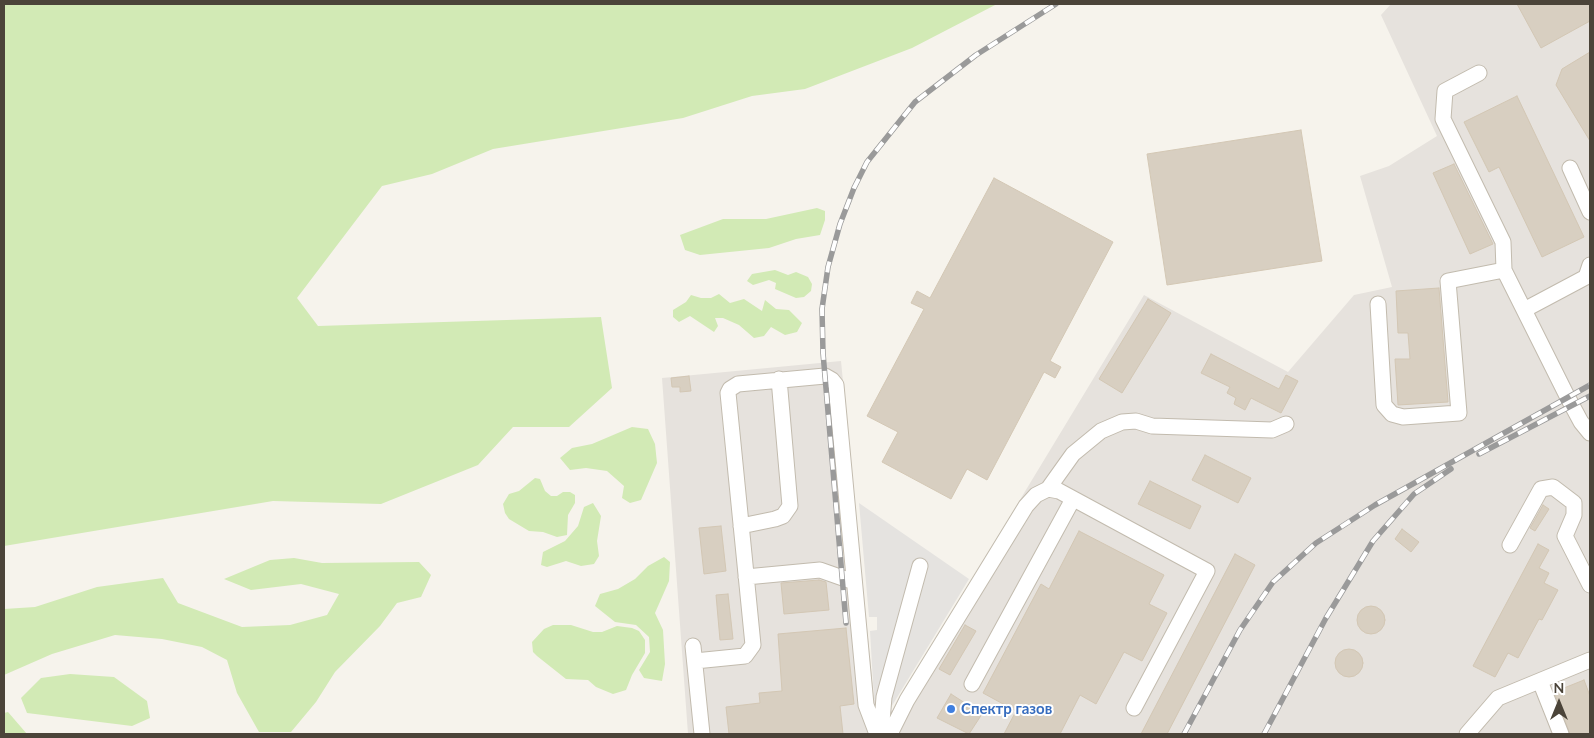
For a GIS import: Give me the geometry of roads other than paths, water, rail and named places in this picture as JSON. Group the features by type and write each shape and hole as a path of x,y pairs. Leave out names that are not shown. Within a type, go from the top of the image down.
{"lane":[{"path":"1479,73 1445,91 1443,119 1503,242 1504,270 1581,422 1590,433"},
{"path":"1570,168 1590,212"},
{"path":"1524,310 1586,277 1590,265"},
{"path":"1378,304 1384,405 1392,414 1403,417 1459,413 1448,281 1504,270"},
{"path":"695,662 738,657 750,652 753,645 728,394 733,385 822,375 832,380 836,385 866,705 877,734"},
{"path":"741,526 783,516 790,506 779,380"},
{"path":"890,734 907,700 1026,506 1036,495 1048,488 1073,454 1101,431 1122,422 1136,421 1152,426 1272,430 1286,424"},
{"path":"1510,545 1541,489 1553,487 1574,502 1574,515 1565,536 1590,585"},
{"path":"1048,488 1059,491 1207,571 1134,708"},
{"path":"972,684 1073,499"},
{"path":"881,734 884,697 920,566"},
{"path":"746,577 820,570 854,582"},
{"path":"693,646 702,734"},
{"path":"1467,734 1498,698 1590,660"},
{"path":"1540,681 1561,734"}],"railway":[{"path":"846,623 823,353 822,309 828,267 840,224 854,188 867,162 915,102 976,55 1056,4"},
{"path":"1184,734 1240,630 1273,582 1316,543 1375,505 1590,385"},
{"path":"1479,454 1590,396"},
{"path":"1264,734 1326,618 1373,541 1414,494 1451,469"}],"place":[{"name":"Спектр газов","path":"951,709"}]}
